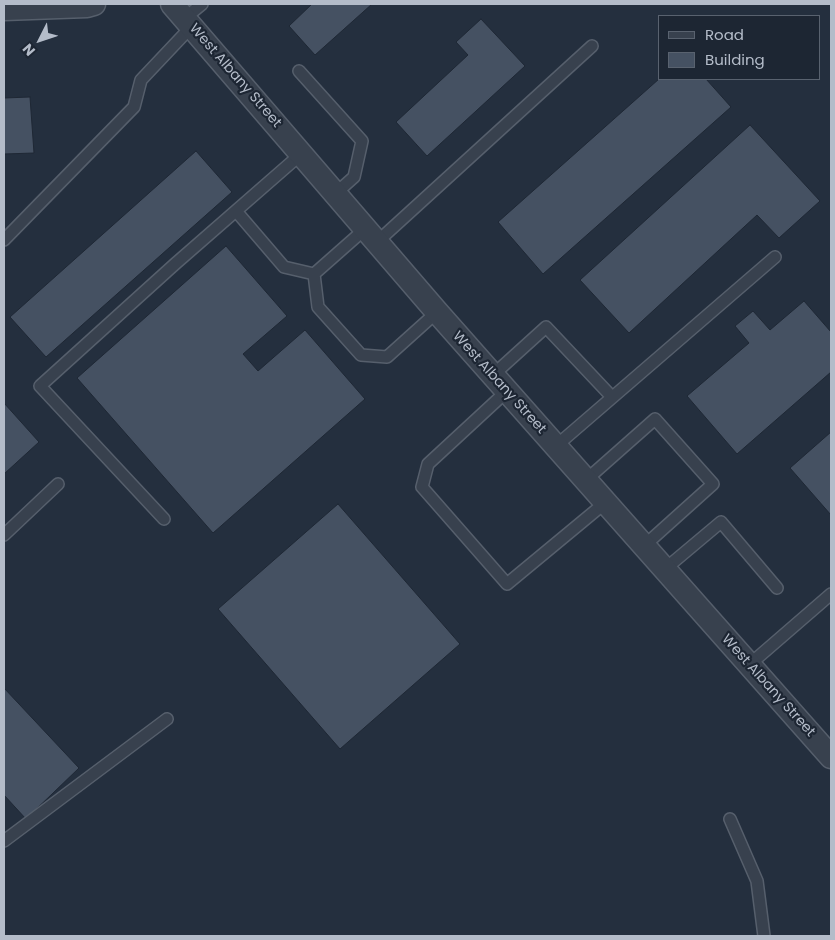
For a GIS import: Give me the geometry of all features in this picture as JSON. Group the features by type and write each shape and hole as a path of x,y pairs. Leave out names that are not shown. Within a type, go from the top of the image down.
{"street":[{"path":"4,9 87,6 94,4"},
{"name":"West Albany Street","path":"183,16 437,312 831,757"}],"lane":[{"path":"4,240 134,107 141,80 183,16 202,4"},
{"path":"236,211 284,268 314,274 371,235 592,46"},
{"path":"299,71 362,140 354,177 335,194"},
{"path":"164,519 40,386 301,154"},
{"path":"556,446 775,257"},
{"path":"314,274 318,307 361,355 387,357 437,312"},
{"path":"606,502 507,584 422,486 428,464 500,383 546,327 612,397"},
{"path":"586,480 655,419 713,484 644,546"},
{"path":"4,534 58,484"},
{"path":"665,569 721,522 777,588"},
{"path":"749,665 831,594"},
{"path":"4,841 167,719"},
{"path":"730,820 757,881 764,936"}],"building":[{"path":"312,4 372,4 315,55 289,26"},
{"path":"481,19 525,66 427,156 396,122 468,55 456,42"},
{"path":"658,80 707,80 731,107 543,274 498,222"},
{"path":"30,97 34,153 4,154 4,98"},
{"path":"750,125 820,201 779,238 757,215 629,333 580,280"},
{"path":"196,151 232,192 46,357 10,317"},
{"path":"226,246 287,316 243,354 258,371 305,330 365,399 213,533 77,378"},
{"path":"804,301 831,332 831,372 737,454 687,396 749,343 735,326 753,311 770,330"},
{"path":"4,403 39,442 4,474"},
{"path":"831,432 831,515 790,468"},
{"path":"338,504 460,644 340,749 218,609"},
{"path":"4,688 79,768 26,819 4,795"}]}
